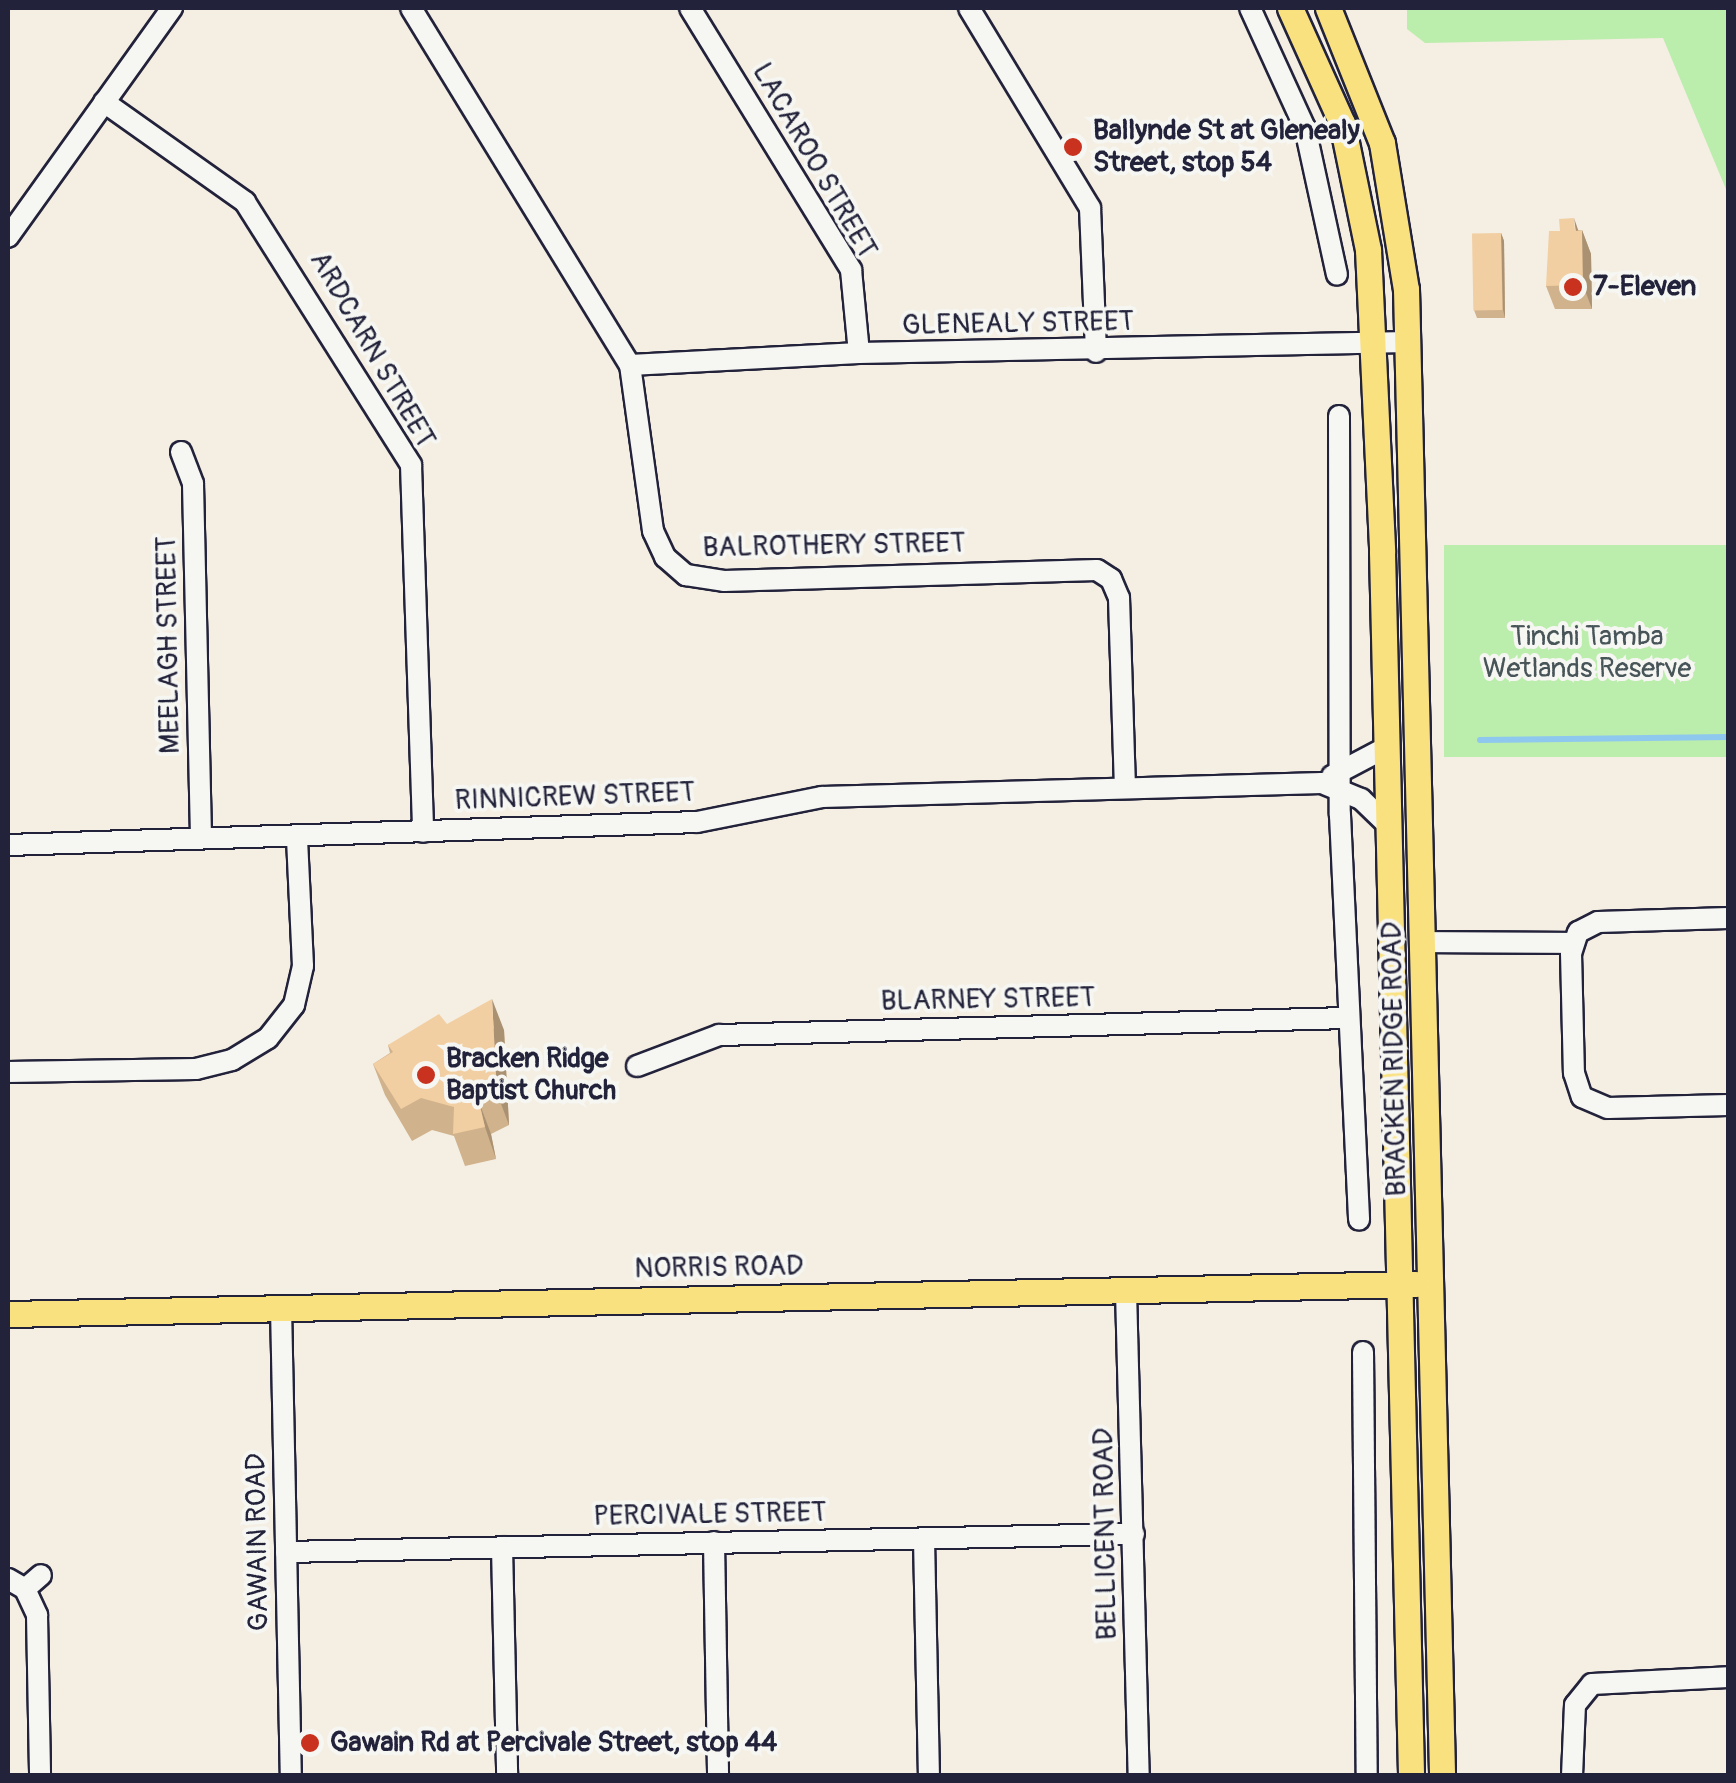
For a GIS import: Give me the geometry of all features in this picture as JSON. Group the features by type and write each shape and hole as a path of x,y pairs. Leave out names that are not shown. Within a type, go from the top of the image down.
{"main road":[{"name":"BRACKEN RIDGE ROAD","path":"1290,8 1321,67 1360,185 1372,343 1387,747 1412,1776"},
{"name":"BRACKEN RIDGE ROAD","path":"1328,8 1355,61 1392,181 1408,342 1442,1776"},
{"name":"NORRIS ROAD","path":"8,1314 1431,1284"}],"street":[{"path":"8,237 172,8"},
{"name":"BALROTHERY STREET","path":"411,8 630,365 653,531 665,557 686,575 724,581 1079,569 1111,579 1119,598 1125,788"},
{"name":"LACAROO STREET","path":"690,8 851,270 859,353"},
{"path":"969,8 1090,208 1096,352"},
{"path":"1250,8 1305,128 1336,275"},
{"name":"ARDCARN STREET","path":"104,102 245,202 411,464 423,832"},
{"path":"1324,204 1360,185"},
{"name":"GLENEALY STREET","path":"630,365 859,353 1096,352 1408,342"},
{"name":"BRACKEN RIDGE ROAD","path":"1339,416 1334,781 1359,1220"},
{"name":"MEELAGH STREET","path":"181,452 193,484 200,838"},
{"name":"RINNICREW STREET","path":"8,845 697,822 822,797 1334,781 1387,747"},
{"path":"1334,781 1389,826"},
{"path":"8,1072 196,1069 232,1060 268,1038 294,1005 303,966 297,837"},
{"path":"1728,918 1598,922 1586,925 1573,943 1574,1073 1582,1097 1608,1108 1728,1105"},
{"path":"1422,942 1573,943"},
{"name":"BLARNEY STREET","path":"637,1066 719,1034 1346,1018"},
{"name":"BELLICENT ROAD","path":"1126,1291 1139,1776"},
{"name":"GAWAIN ROAD","path":"281,1307 290,1776"},
{"path":"1363,1352 1367,1776"},
{"name":"PERCIVALE STREET","path":"286,1552 1134,1534"},
{"path":"924,1539 929,1776"},
{"path":"714,1542 718,1776"},
{"path":"502,1547 507,1776"},
{"path":"40,1776 37,1616 16,1584 41,1575"},
{"path":"1572,1776 1574,1705 1592,1684 1728,1677"}],"green space":[{"path":"1407,8 1728,8 1728,194 1663,38 1425,43 1407,29"},
{"name":"Tinchi Tamba Wetlands Reserve","path":"1444,545 1728,545 1728,757 1444,757"}],"building":[{"path":"1574,218 1575,231 1582,230 1583,285 1546,286 1549,231 1560,231 1559,219"},
{"path":"1501,233 1502,310 1473,310 1472,234"},
{"path":"492,999 497,1093 479,1102 485,1127 453,1134 454,1107 421,1098 401,1109 373,1064 393,1052 388,1045 439,1014 447,1024"}],"waterway":[{"path":"1480,740 1728,737"}],"place":[{"name":"Ballynde St at Glenealy Street, stop 54","path":"1073,147"},
{"name":"7-Eleven","path":"1573,287"},
{"name":"Bracken Ridge Baptist Church","path":"426,1075"},
{"name":"Gawain Rd at Percivale Street, stop 44","path":"310,1743"}]}
